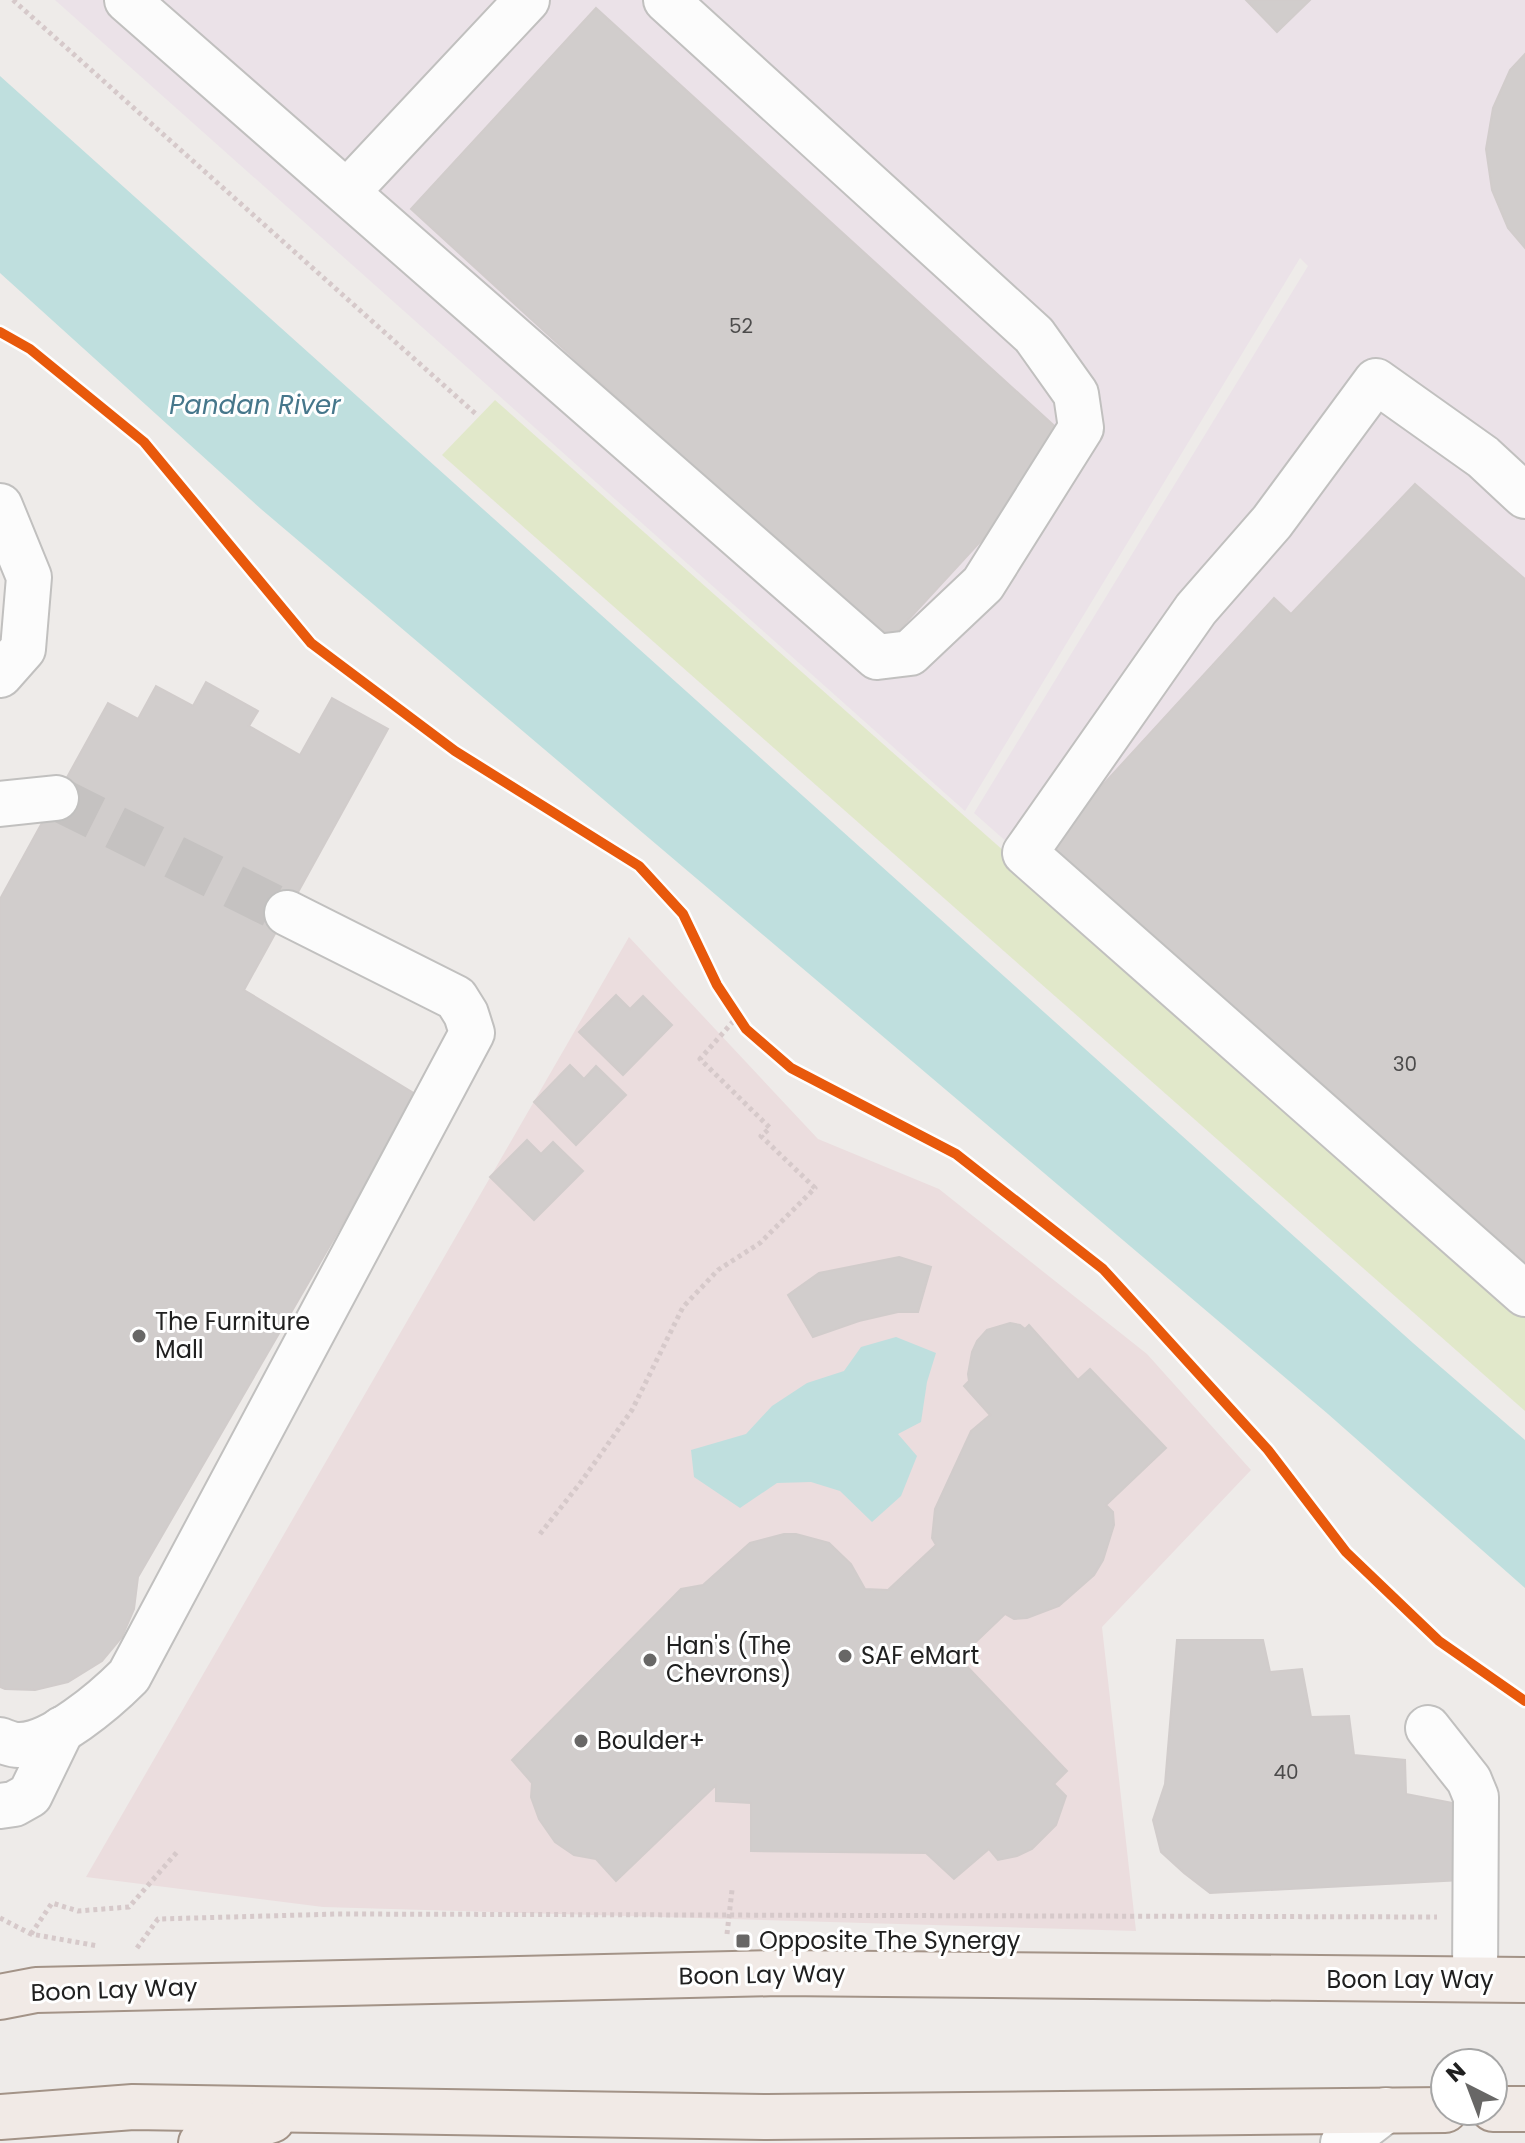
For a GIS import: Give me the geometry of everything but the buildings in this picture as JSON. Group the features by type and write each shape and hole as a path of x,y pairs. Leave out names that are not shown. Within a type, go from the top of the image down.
{"main road":[{"path":"0,1964 18,1993"},
{"name":"Boon Lay Way","path":"18,1993 779,1973 1509,1981"},
{"path":"0,2117 133,2107 308,2109 770,2130 1429,2110"},
{"path":"201,2143 308,2109"}],"lane":[{"path":"127,0 877,657 910,653 983,584 1081,428 1076,394 1034,335 666,0"},
{"path":"347,192 527,0"},
{"path":"1525,496 1483,457 1376,381 1272,522 1196,609 1025,853 1525,1294"},
{"path":"0,506 29,577 23,649 0,675"},
{"path":"0,804 56,798"},
{"path":"0,1740 19,1746 49,1737 100,1705 129,1676 472,1033 466,1014 456,998 287,913"},
{"path":"1428,1728 1469,1780 1476,1797 1476,1917 1509,1981"},
{"path":"0,1806 14,1804 30,1795 62,1729"},
{"path":"1343,2143 1386,2110"}],"path":[{"path":"13,0 477,415"},
{"path":"731,1006 746,1029"},
{"path":"540,1534 632,1410 683,1307 718,1270 760,1243 815,1188 761,1136 770,1128 700,1059 738,1016"},
{"path":"31,1934 52,1903 78,1911 129,1907 178,1851"},
{"path":"727,1939 732,1890"},
{"path":"134,1952 158,1919 338,1914 1476,1917"}],"shaded area":[{"path":"55,0 1525,0 1525,1301 974,813 1308,266 1300,258 965,811"},
{"path":"629,937 818,1139 939,1189 1147,1354 1251,1470 1102,1627 1136,1931 323,1907 86,1877"}],"green space":[{"path":"495,400 1525,1313 1525,1411 442,455"}],"water":[{"name":"Pandan River","path":"0,76 1525,1440 1525,1588 1328,1414 261,509 0,273"},
{"path":"896,1337 936,1353 927,1382 921,1422 898,1434 917,1456 901,1496 872,1522 840,1491 811,1482 777,1483 740,1508 694,1477 691,1450 746,1434 772,1406 807,1383 844,1371 861,1347"}],"tunnel":[{"path":"56,798 287,913"}],"cycle path":[{"path":"0,332 30,349 144,442 311,643 455,751 639,866 683,914 717,985 746,1029 791,1068 956,1154 1103,1269 1268,1450 1346,1552 1439,1641 1525,1701"}],"place":[{"name":"The Furniture Mall","path":"139,1336"},
{"name":"SAF eMart","path":"845,1656"},
{"name":"Han's (The Chevrons)","path":"650,1660"},
{"name":"Boulder+","path":"581,1741"},
{"name":"Opposite The Synergy","path":"743,1941"}]}
